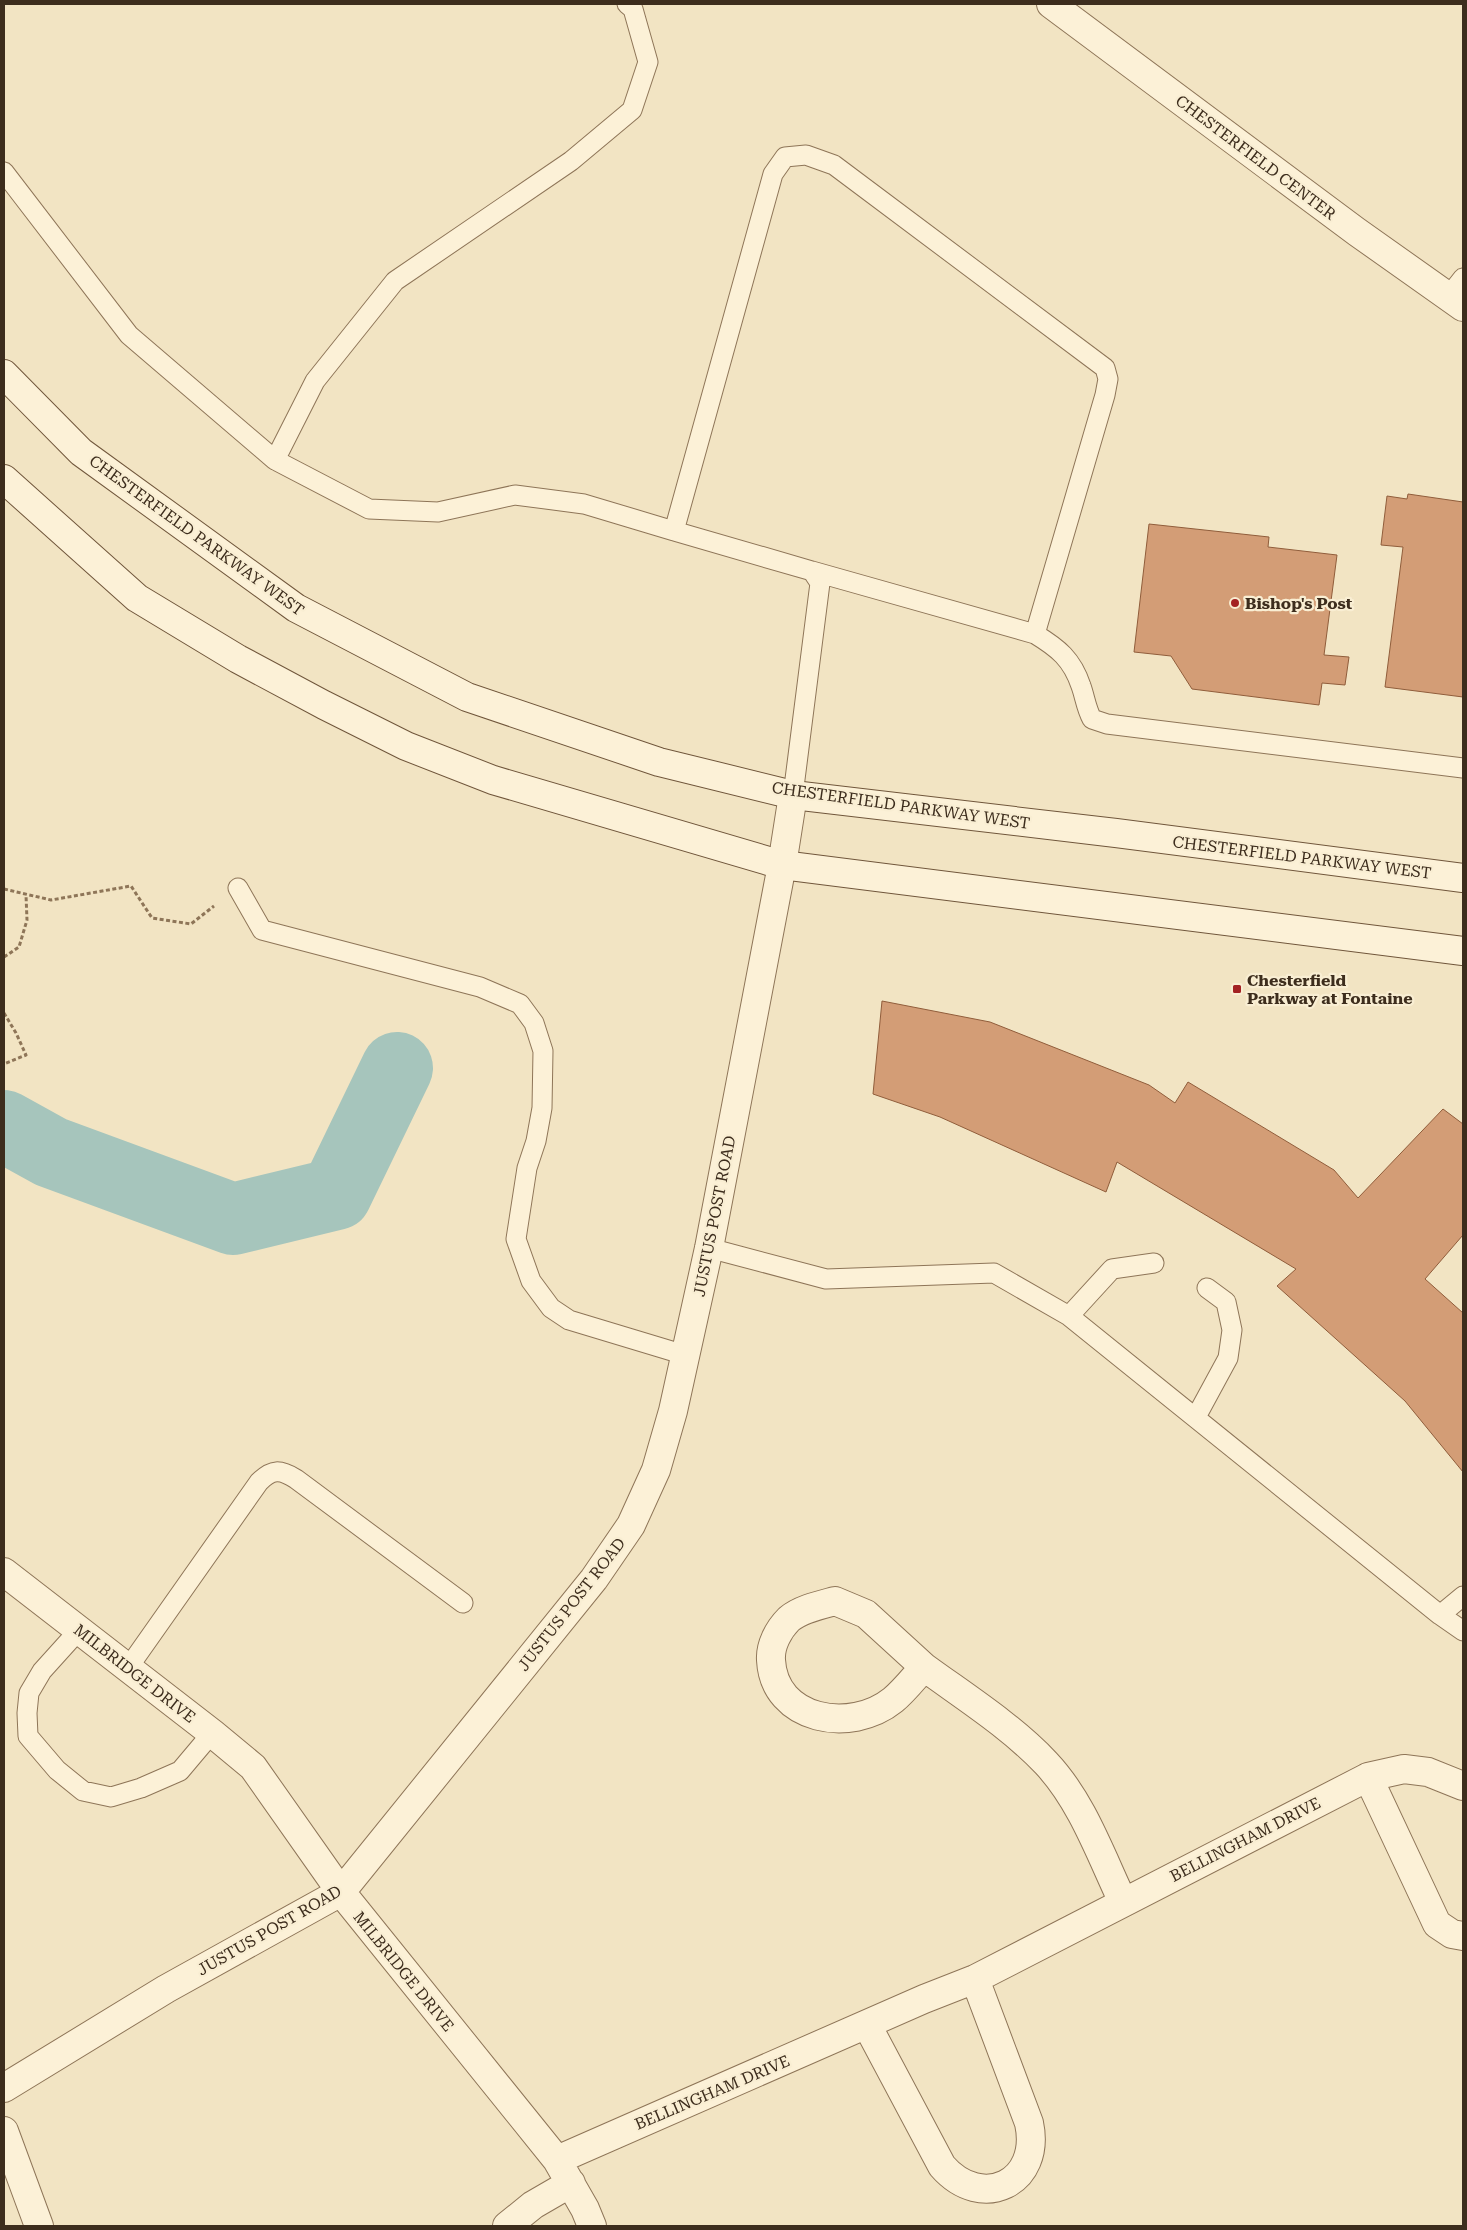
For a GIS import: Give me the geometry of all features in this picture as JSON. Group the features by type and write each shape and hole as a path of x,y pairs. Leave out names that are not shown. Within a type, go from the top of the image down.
{"street":[{"name":"CHESTERFIELD CENTER","path":"1051,4 1357,232 1458,294"},
{"name":"CHESTERFIELD PARKWAY WEST","path":"4,374 81,452 296,608 467,697 659,762 793,794 1463,878"},
{"path":"4,479 137,598 238,659 340,714 406,746 493,780 782,865 1463,951"},
{"name":"JUSTUS POST ROAD","path":"4,2088 166,1989 340,1892 594,1579 630,1525 656,1470 672,1411 709,1248 782,865 793,794"},
{"name":"MILBRIDGE DRIVE","path":"4,1572 253,1767 340,1892 557,2160 571,2183 592,2226"},
{"path":"924,1667 892,1701 866,1714 828,1719 809,1713 792,1704 779,1690 772,1673 771,1653 777,1634 789,1619 805,1610 835,1601 866,1614 924,1667 1016,1736 1047,1764 1075,1803 1123,1902"},
{"name":"BELLINGHAM DRIVE","path":"557,2160 975,1979 1368,1776 1404,1769 1428,1772 1463,1786"},
{"path":"1368,1776 1437,1924 1452,1934 1463,1936"},
{"path":"867,2025 942,2166 953,2178 968,2186 984,2189 1011,2181 1023,2170 1030,2154 1032,2138 1029,2123 975,1979"},
{"path":"4,2131 38,2226"},
{"path":"507,2226 533,2205 571,2183"}],"lane":[{"path":"275,460 315,381 395,281 571,161 632,110 648,62 633,9 627,4"},
{"path":"674,531 773,174 786,158 806,155 834,165 1105,368 1108,378 1105,395 1035,634"},
{"path":"4,172 129,335 275,460 369,509 438,512 515,495 584,504 812,572 1035,634 1056,646 1069,662 1081,686 1086,709 1092,720 1107,724 1463,768"},
{"path":"793,794 820,583 812,572"},
{"path":"238,888 262,930 480,987 520,1004 534,1023 543,1051 542,1108 536,1141 527,1168 516,1239 531,1281 551,1308 569,1320 685,1354"},
{"path":"709,1248 826,1279 994,1273 1069,1316 1440,1615 1463,1631"},
{"path":"1069,1316 1112,1269 1154,1263"},
{"path":"1196,1417 1228,1358 1232,1330 1226,1302 1207,1288"},
{"path":"128,1668 259,1482 268,1473 284,1472 296,1479 463,1603"},
{"path":"1440,1615 1463,1596"},
{"path":"80,1630 42,1671 29,1694 28,1736 57,1770 83,1791 112,1797 141,1788 180,1771 212,1733"}],"path":[{"path":"5,891 50,900 131,886 152,918 191,924 238,888"},
{"path":"4,957 18,946 27,920 26,895"},
{"path":"4,1013 26,1055 5,1064"}],"building":[{"path":"1408,494 1463,502 1463,697 1385,687 1403,547 1381,545 1387,496 1407,499"},
{"name":"Bishop's Post","path":"1149,524 1269,537 1268,547 1337,555 1324,655 1349,657 1345,685 1322,683 1319,705 1192,689 1171,656 1134,652"},
{"path":"882,1001 990,1022 1149,1085 1175,1103 1188,1082 1334,1170 1358,1198 1443,1109 1463,1124 1463,1235 1425,1279 1463,1313 1463,1472 1405,1401 1277,1286 1296,1269 1117,1162 1106,1192 940,1117 873,1094"}],"waterway":[{"path":"4,1126 51,1152 233,1219 336,1194 397,1068"}],"place":[{"name":"Bishop's Post","path":"1235,603"},
{"name":"Chesterfield Parkway at Fontaine","path":"1237,989"}]}
